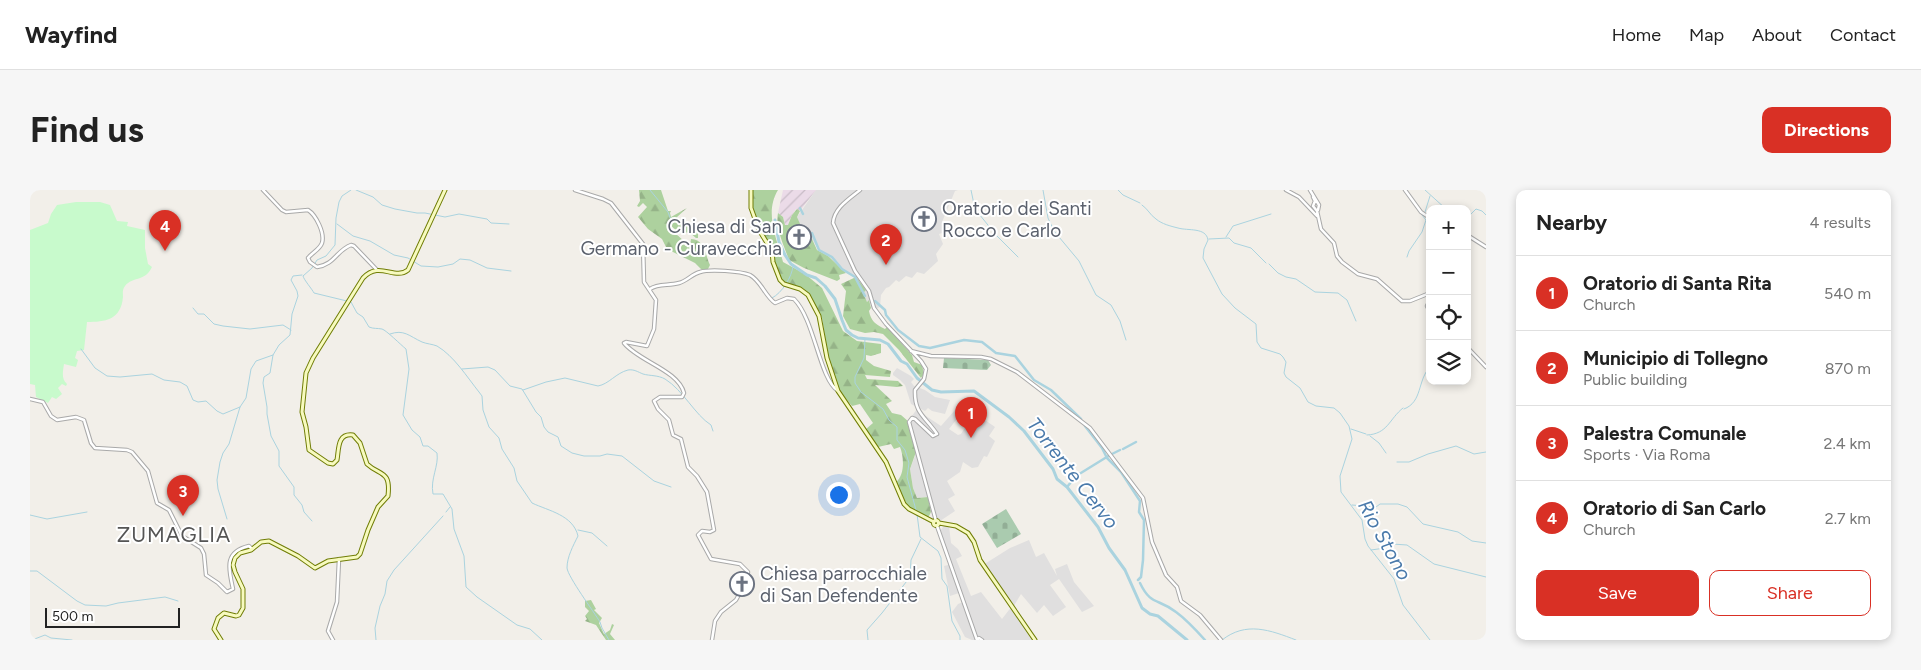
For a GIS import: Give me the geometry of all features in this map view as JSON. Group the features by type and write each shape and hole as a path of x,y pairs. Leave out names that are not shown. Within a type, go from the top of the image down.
{"main road":[{"path":"221,640 214,629 218,618 224,613 239,615 243,608 243,588 234,569 234,561 240,553 252,549 261,542 269,541 298,556 315,568 334,560 340,561 345,558 357,557 360,554 378,506 388,496 384,474 370,467 360,443 353,435 346,435 342,438 335,463 328,463 313,454 308,447 302,412 306,375 313,358 357,285 366,275 377,270 399,274 408,270 444,190"},
{"path":"751,191 752,214 758,230 772,251 774,267 784,284 796,287 806,293 819,316 826,353 838,391 886,462 900,497 909,509 936,523 956,526 968,533 974,542 980,560 1035,640"}],"street":[{"path":"263,190 282,210 289,213 308,210 315,216 323,240 321,246 308,258 312,264 319,268 329,263 350,245 354,246 377,270"},
{"path":"575,190 611,203 642,242 644,248 643,278 656,300 654,329 649,343 645,346 626,342 624,344 683,388 683,396 660,397 654,401 658,410 670,420 673,435 681,439 688,466 704,485 708,496 714,530 710,532 702,531 698,535 711,559 740,564 748,572 747,580 734,602 721,612 715,621 712,640"},
{"path":"860,190 833,216 835,230 855,271 869,291 874,308 926,369 924,379 915,390 917,409 937,434 933,436 915,419 909,420 936,523 975,633 979,639"},
{"path":"1286,190 1295,194 1314,210 1321,228 1334,243 1337,256 1353,271 1377,279 1402,301 1426,294"},
{"path":"1310,190 1319,205 1314,210"},
{"path":"1405,190 1421,212 1426,215"},
{"path":"1314,197 1314,210"},
{"path":"1471,238 1486,247"},
{"path":"372,271 373,266"},
{"path":"650,289 655,286 677,284 700,272 745,273 751,276 765,290 773,302 792,298 800,306 812,331 830,379 838,391"},
{"path":"911,351 931,356 982,357 990,359 1017,372 1086,424 1140,492 1143,498 1150,536 1166,575 1176,584 1181,601 1200,615 1220,640"},
{"path":"1471,351 1486,367"},
{"path":"920,360 922,355"},
{"path":"920,360 923,357 931,356"},
{"path":"30,399 43,402 50,416 57,420 73,417 82,418 85,422 90,443 95,448 132,452 148,472 157,503 170,511 182,536 202,549 206,575 227,592 234,589 229,570 232,557 249,546 252,549"},
{"path":"333,640 328,631 337,602 338,568 337,562 334,560"},
{"path":"338,568 340,561"}],"shaded area":[{"path":"783,190 816,190 800,211 796,209 788,225 785,225 783,217 778,213"},
{"path":"816,190 958,190 955,191 942,222 942,233 939,234 943,244 936,254 938,261 924,274 917,272 912,278 906,276 899,282 896,280 881,295 880,307 876,309 872,298 867,302 863,297 856,278 846,273 828,256 820,253 812,239 799,242 794,240 796,230 800,226 797,217"},
{"path":"897,368 914,379 911,382 914,386 925,390 935,397 950,400 945,414 928,408 925,411 911,404 905,385 893,375"},
{"path":"917,409 920,414 941,426 955,410 960,415 949,429 958,435 973,420 985,420 995,427 989,436 995,441 987,457 984,456 978,467 972,468 963,462 960,472 947,481 955,495 948,499 955,511 940,521 937,520 929,494 928,497 917,498 913,488 910,469 915,456 909,420"},
{"path":"944,526 949,526 951,543 962,556 956,559 971,596 981,592 1002,619 1012,606 983,565 1010,548 1029,540 1036,557 1044,553 1057,576 1055,569 1067,564 1074,582 1094,606 1082,612 1059,579 1050,585 1066,607 1053,616 1044,605 1037,613 1021,594 1015,604 1014,610 1035,640 972,640 965,637 952,612 958,604 963,602 959,593 950,596 944,566 952,564 940,531"}],"green space":[{"path":"639,190 661,190 668,211 671,211 671,217 687,208 677,217 698,231 698,238 690,233 677,231 670,225 668,227 684,241 685,246 690,246 691,239 696,240 702,245 710,265 708,269 702,270 695,263 667,249 662,239 648,229 638,217 647,207 643,203 639,207 637,206 640,201"},
{"path":"752,190 778,190 772,208 772,217 783,262 805,274 822,288 843,331 857,341 881,344 881,353 871,356 866,355 866,360 874,366 891,371 890,377 865,375 867,379 898,381 903,386 875,385 892,401 886,404 892,413 901,415 909,422 917,449 910,469 913,488 917,498 928,497 931,512 928,518 908,507 896,482 901,475 903,466 900,447 894,449 891,444 878,447 866,429 873,423 860,404 852,406 840,392 828,358 822,318 804,289 782,281 774,262 773,251 760,229 752,208"},
{"path":"76,202 100,202 110,205 117,221 128,222 127,226 145,230 145,248 148,264 152,267 146,275 125,286 122,305 115,315 106,320 87,322 84,350 77,351 75,358 78,360 76,367 64,364 63,377 67,384 66,386 62,384 58,388 62,394 56,399 52,397 48,403 36,397 35,385 30,384 30,230 48,223 57,205"},
{"path":"797,209 800,211 797,217 801,226 796,230 794,240 799,242 812,239 817,250 828,256 846,273 839,275 840,279 837,281 789,260 777,219 778,213 783,217 785,225 788,225"},
{"path":"856,277 866,290 863,293 867,302 869,300 871,308 869,311 872,320 885,329 887,327 912,355 914,362 922,365 924,374 921,378 899,350 883,334 865,333 850,329 843,316 846,291 841,284"},
{"path":"944,358 988,360 991,365 987,370 943,368"},
{"path":"1006,509 1021,534 997,548 982,524"},
{"path":"591,600 596,609 594,610 602,618 599,623 604,634 610,630 612,624 614,625 610,634 615,640 606,640 596,625 585,621 587,619 585,616 589,611 585,607 585,601"}],"waterway":[{"path":"351,190 342,196 339,202 336,218 335,245 326,256 317,260 312,268 303,276 314,293 351,302 357,313 363,317 369,327 384,330 406,349 409,369 403,415 412,430 420,437 423,446 428,446 437,453 432,488 433,494 443,494 452,509 454,529 464,556 466,587 517,625 530,629 542,640"},
{"path":"356,190 373,197 382,205 395,209 445,217 459,214 487,219 491,223 509,224"},
{"path":"650,190 668,212 671,220"},
{"path":"971,190 975,209 996,235 1018,257"},
{"path":"1043,190 1048,218 1054,231 1079,261 1096,295 1111,305 1120,321 1126,340"},
{"name":"Rio Stono","path":"1118,190 1123,195 1140,203"},
{"path":"1425,190 1442,205"},
{"path":"1425,212 1430,196"},
{"name":"Rio Stono","path":"1142,205 1163,224 1200,231 1207,236 1208,240 1203,258 1222,294 1235,308 1256,324 1257,342 1261,348 1280,354 1283,357 1286,362 1284,373 1286,377 1300,388 1308,402 1316,406 1334,408 1349,426 1352,439 1340,476 1341,492 1362,520 1368,546 1394,579 1403,605 1430,640"},
{"path":"800,208 803,214"},
{"path":"1471,214 1476,209 1486,215"},
{"path":"1226,237 1233,226 1271,214"},
{"path":"1407,257 1422,232 1426,220 1422,215"},
{"name":"Torrente Cervo","path":"775,220 779,242 785,255 791,264 807,275 816,278 825,286 835,299 846,330 858,338 880,340 888,344 917,378 932,390 941,392 974,391 1009,417 1024,431 1053,469 1057,479 1067,487 1098,527 1109,548 1125,570 1142,608 1150,614 1158,616 1187,640"},
{"path":"337,224 353,236 370,241 394,255 408,258 421,266 438,267 453,264 460,259 470,260 487,268 511,271"},
{"path":"812,233 819,250 832,257 842,269 855,277 865,296"},
{"path":"1209,239 1229,238 1234,243 1251,248 1266,263"},
{"path":"1269,264 1278,273 1296,279 1315,292 1338,293 1347,300 1356,321"},
{"path":"772,298 786,284 793,266"},
{"path":"302,275 293,276 291,280 298,296 292,314 290,335 279,345 273,355 270,373 264,377 263,383 271,436 279,451 279,466 294,487 294,495 302,505 304,512 312,521"},
{"path":"875,301 885,310 886,315 898,330 919,346 930,348 964,340 982,342 996,353 1015,356 1034,380 1051,390 1081,419"},
{"path":"193,308 198,314 204,314 214,324 250,329 283,325 291,330"},
{"path":"390,334 403,333 443,350 455,361 482,396 483,410 489,427 499,438 502,449 514,468 517,481 532,503 566,518 575,529 578,536 569,556 568,572 600,622 609,640"},
{"path":"865,339 864,358 855,377 855,383 861,392 883,409 889,420 897,427 897,440 905,450 909,463 907,477 916,510"},
{"path":"81,349 95,368 107,376 120,377 152,374 164,380 180,382 187,386 193,400 198,402 206,401 223,414 240,407"},
{"path":"227,519 218,489 217,480 220,462 229,444 240,407 246,398 251,369 256,361 273,355"},
{"path":"462,369 488,367 495,370 510,386 522,389 541,417 544,427 548,432 558,437 561,446 572,453 584,456 607,454 622,456 654,481 671,487"},
{"path":"523,390 565,378 598,386 624,371 634,370 665,379 711,425 713,431"},
{"path":"1404,409 1410,406 1417,396 1426,372"},
{"path":"1367,435 1380,432 1403,408"},
{"path":"1085,426 1102,448 1107,458 1121,472 1140,501 1139,512 1144,520 1143,560 1141,577 1138,580"},
{"path":"1351,429 1366,434"},
{"path":"1370,436 1379,443 1386,453"},
{"path":"1123,449 1136,442"},
{"path":"1397,462 1409,462 1456,446 1474,454 1486,452"},
{"path":"1112,454 1120,450"},
{"path":"1067,487 1076,476 1110,455"},
{"path":"1352,505 1376,507 1380,504 1398,504 1407,507 1423,524 1458,532 1472,541 1486,543"},
{"path":"446,512 450,507"},
{"path":"30,515 47,519 87,512"},
{"path":"917,514 920,537 938,551 941,558 942,579 947,586 952,621 960,636 960,640"},
{"path":"376,640 375,628 387,581 394,570 443,516"},
{"path":"578,530 592,533 607,546"},
{"path":"868,640 867,630 910,577 911,560 921,539"},
{"path":"1371,550 1385,548 1392,544 1407,545 1434,564 1486,577"},
{"path":"30,571 37,571 85,605 106,606 165,597 178,601"},
{"path":"1140,583 1151,599 1180,615 1205,640"},
{"path":"1222,640 1231,634 1249,629 1277,633 1296,640"},
{"path":"32,640 45,635 51,638 72,640"}],"place":[{"name":"Oratorio dei Santi Rocco e Carlo","path":"924,219"},
{"name":"Chiesa di San Germano - Curavecchia","path":"799,237"},
{"name":"Oratorio di San Carlo","path":"165,251"},
{"name":"Municipio di Tollegno","path":"886,265"},
{"name":"Oratorio di Santa Rita","path":"971,438"},
{"name":"Palestra Comunale","path":"183,516"},
{"name":"Chiesa parrocchiale di San Defendente","path":"742,584"}],"district":[{"name":"ZUMAGLIA","path":"174,534"}]}
